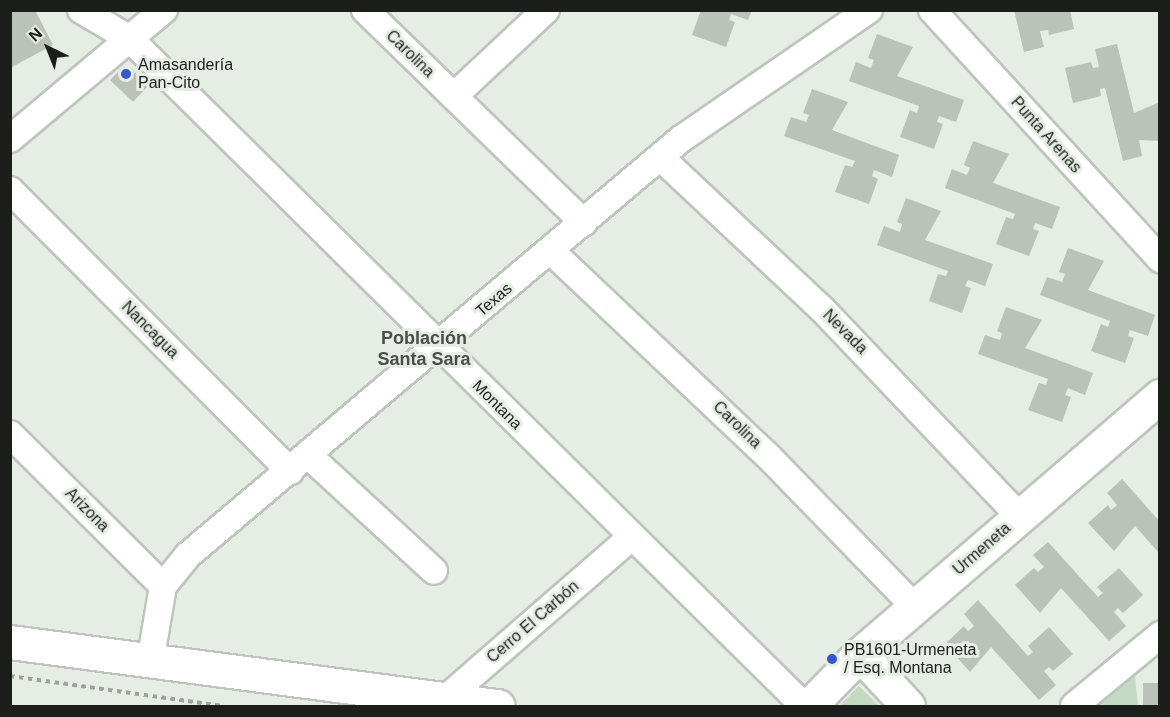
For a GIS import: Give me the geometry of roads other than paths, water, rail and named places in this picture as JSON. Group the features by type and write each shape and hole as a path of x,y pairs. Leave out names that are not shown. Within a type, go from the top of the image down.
{"street":[{"name":"Montana","path":"81,10 130,39 630,538 804,706"},
{"path":"10,139 164,10"},
{"name":"Carolina","path":"366,10 584,223"},
{"path":"454,96 546,10"},
{"name":"Texas","path":"151,657 163,586 187,556 439,347 714,113 868,10"},
{"name":"Punta Arenas","path":"932,10 1160,259"},
{"name":"Nevada","path":"660,157 822,309 1020,517"},
{"name":"Nancagua","path":"10,190 299,463 434,571"},
{"name":"Carolina","path":"551,251 751,439 915,607"},
{"name":"Urmeneta","path":"808,706 860,654 1160,396"},
{"name":"Arizona","path":"10,434 163,586"},
{"name":"Cerro El Carbón","path":"442,702 630,538"},
{"path":"1074,706 1160,635"},
{"path":"12,644 151,657 442,702 498,706"},
{"path":"860,654 908,706"}],"place":[{"name":"Amasandería Pan-Cito","path":"126,74"},
{"name":"PB1601-Urmeneta / Esq. Montana","path":"832,659"}],"district":[{"name":"Población Santa Sara","path":"424,349"}]}
